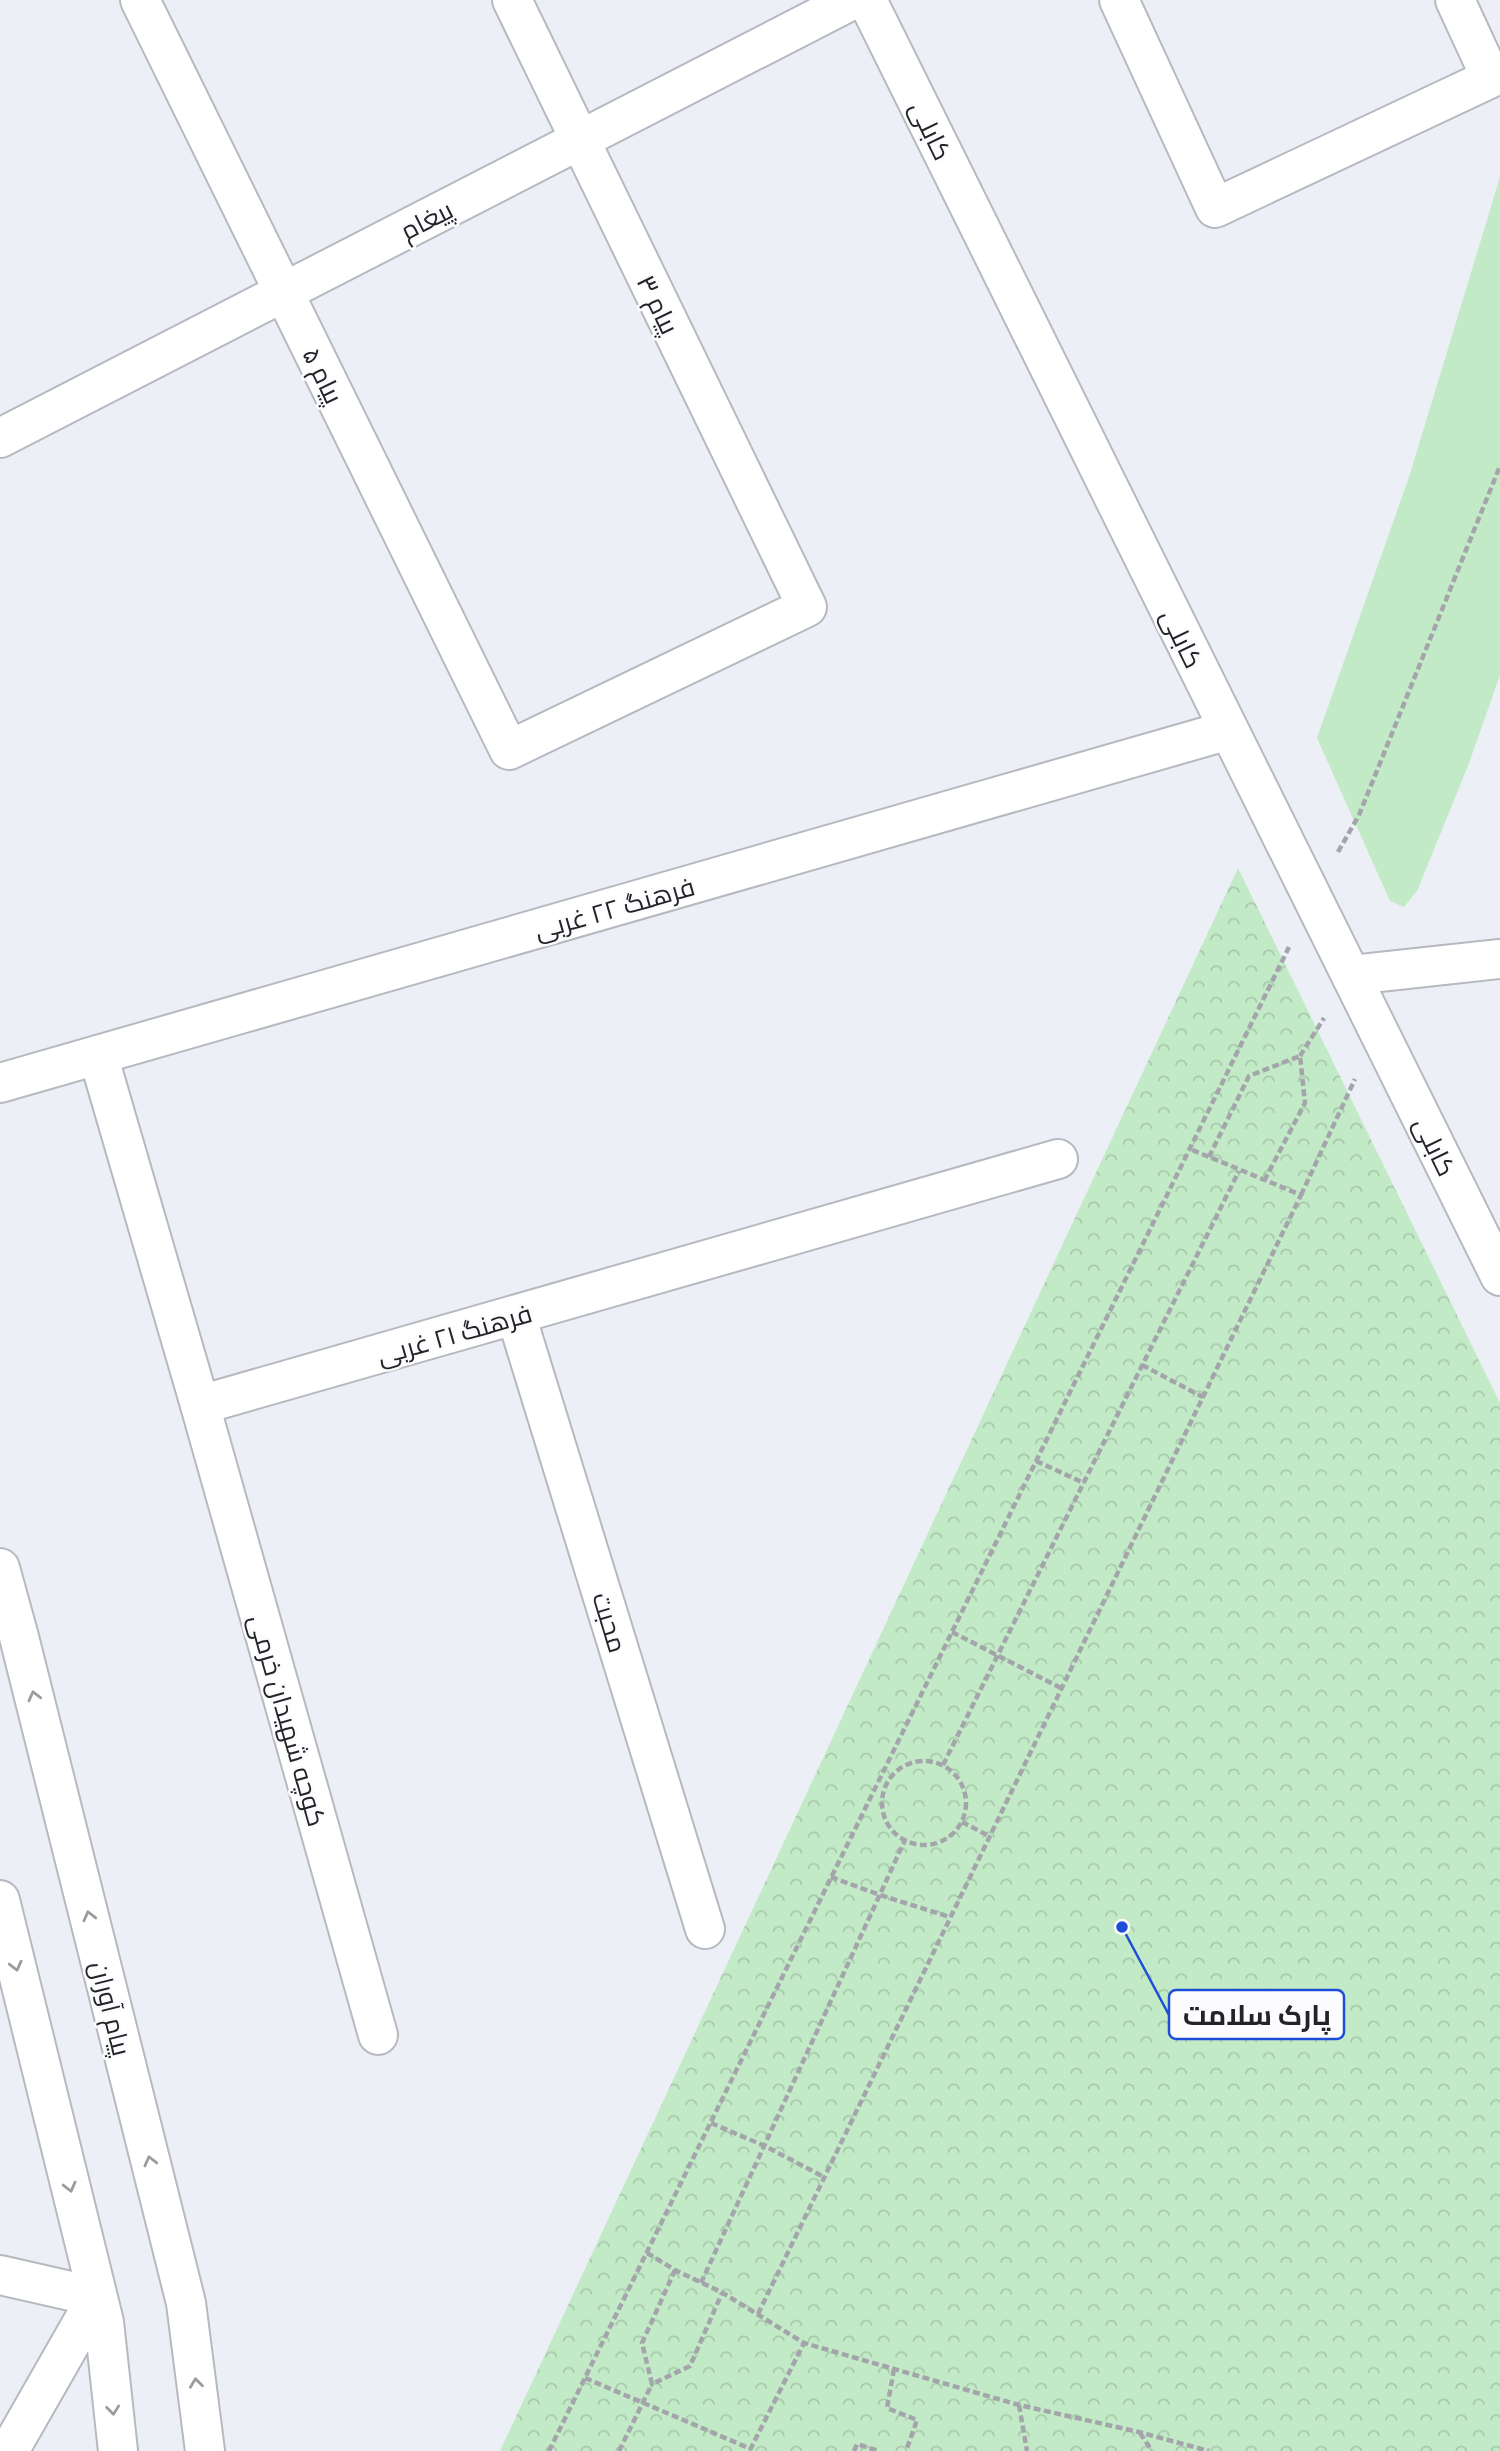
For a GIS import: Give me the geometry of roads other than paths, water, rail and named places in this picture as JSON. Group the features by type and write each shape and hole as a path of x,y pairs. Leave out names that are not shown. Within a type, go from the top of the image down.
{"street":[{"name":"پیام ۵","path":"140,0 509,750"},
{"name":"پیام ۳","path":"509,750 807,607 512,0"},
{"name":"پیغام","path":"0,438 852,0"},
{"name":"کابلی","path":"867,0 1500,1276"},
{"path":"1119,0 1214,208 1491,78 1455,0"},
{"name":"فرهنگ ۲۲ غربی","path":"0,1083 1229,730"},
{"path":"1352,975 1500,959"},
{"path":"98,1055 200,1405"},
{"name":"فرهنگ ۲۱ غربی","path":"200,1405 1058,1159"},
{"name":"محبت","path":"516,1315 705,1928"},
{"name":"کوچه شهیدان خرمی","path":"200,1405 378,2035"},
{"name":"پیام آوران","path":"0,1568 186,2303 205,2451"},
{"path":"0,1900 104,2322 118,2451"},
{"path":"0,2274 97,2297"},
{"path":"9,2451 97,2297"}],"place":[{"name":"پارک سلامت","path":"1122,1927"}]}
